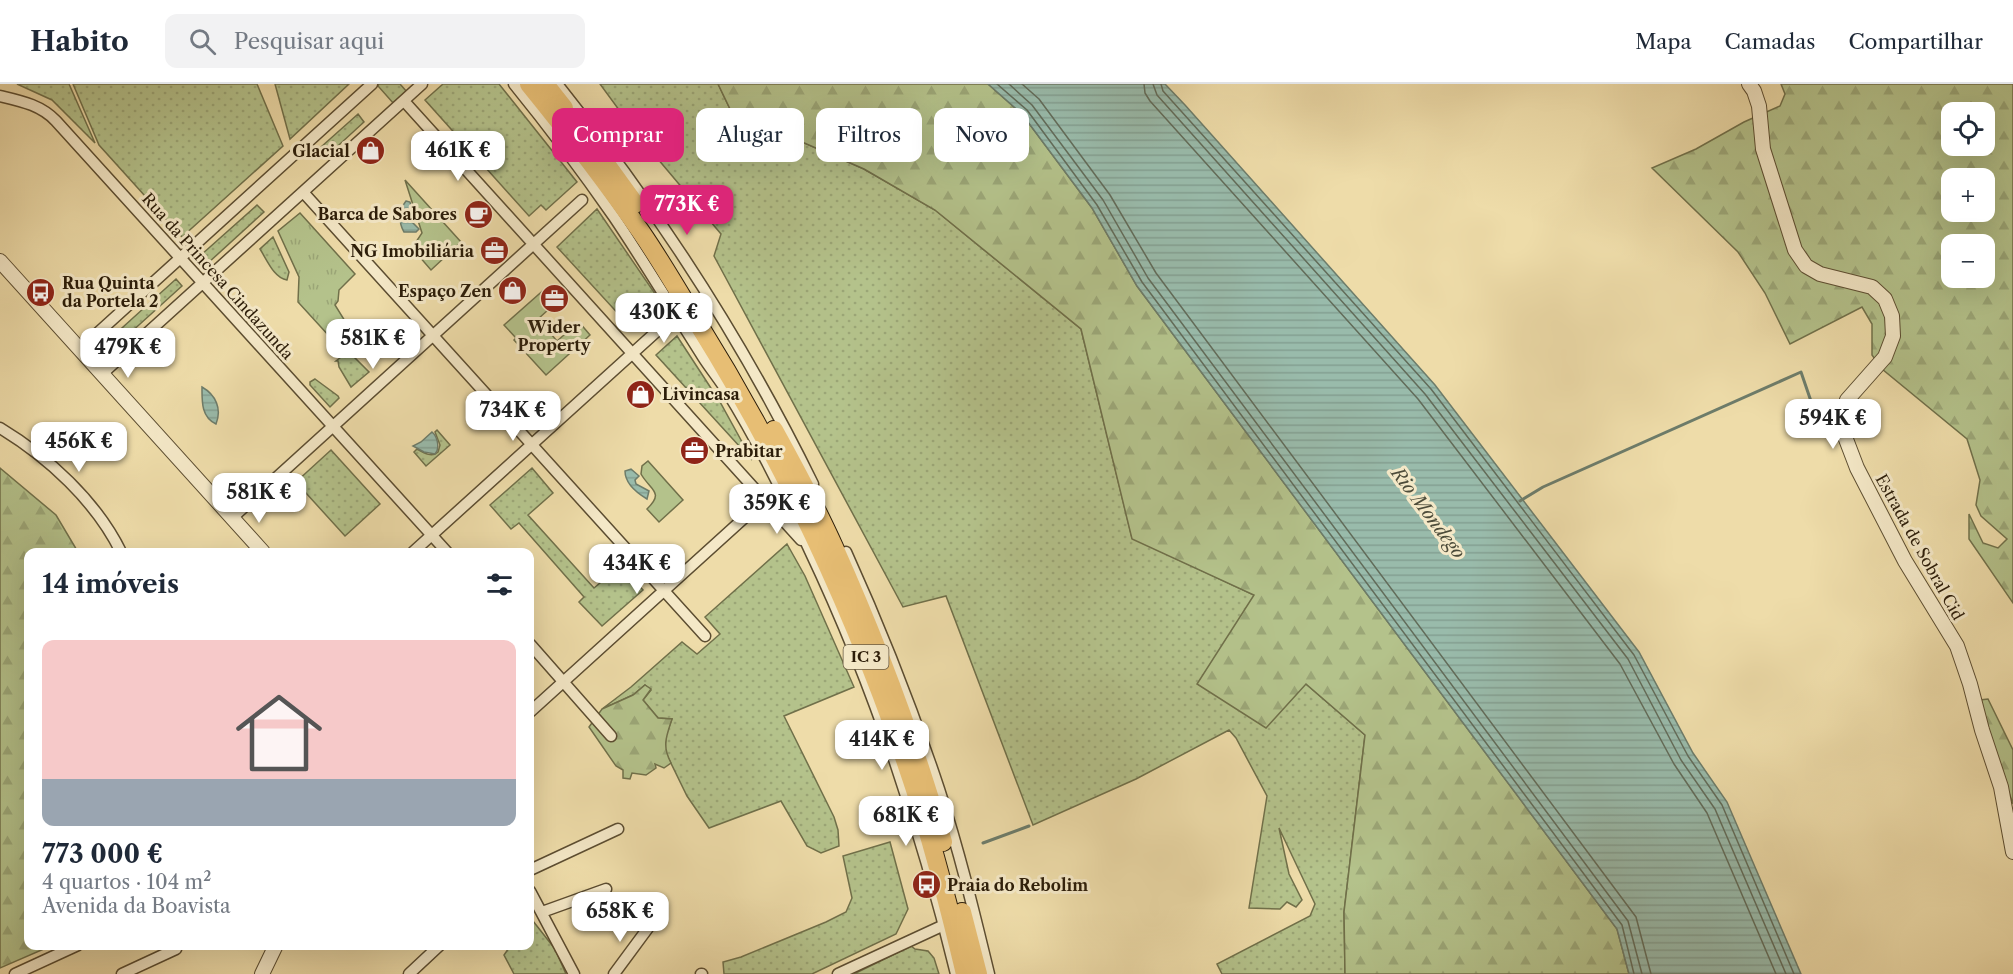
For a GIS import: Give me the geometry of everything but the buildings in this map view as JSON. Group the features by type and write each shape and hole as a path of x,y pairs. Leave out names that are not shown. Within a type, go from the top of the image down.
{"highway":[{"name":"IC 3","path":"529,84 642,233 673,282 759,426 822,551 871,669 917,799 942,881 965,974"},
{"name":"IC 3","path":"545,84 616,176 682,275 769,420 833,545 883,664 929,794 954,878 978,974"},
{"path":"614,217 653,264 673,282"}],"street":[{"path":"80,349 372,84"},
{"path":"102,375 422,84"},
{"path":"514,84 614,217 726,390 811,552 884,729 944,925 956,974"},
{"path":"557,84 624,170 691,268 778,415 832,522 870,606 935,780 967,884 989,974"},
{"name":"Estrada de Sobral Cid","path":"1749,84 1759,106 1763,149 1795,250 1806,266 1820,274 1872,287 1885,299 1892,316 1893,336 1885,357 1847,400 1843,414 1844,434 1857,468 1905,561 1957,646 2001,787 2013,852"},
{"name":"Rua da Princesa Cindazunda","path":"0,96 26,102 50,114 443,548"},
{"path":"404,101 811,552"},
{"path":"303,192 705,636"},
{"path":"232,518 582,200"},
{"path":"0,261 259,548"},
{"path":"418,548 677,313"},
{"path":"0,428 31,449 57,471 93,509 119,548"},
{"path":"534,708 764,500"},
{"path":"534,648 611,736"},
{"path":"534,868 618,829"},
{"path":"542,912 606,889"},
{"path":"534,898 574,974"},
{"path":"838,974 944,925"},
{"path":"614,974 648,928"},
{"path":"15,974 67,950"},
{"path":"122,974 174,950"},
{"path":"262,974 274,950"},
{"path":"410,974 435,950"}],"green space":[{"path":"17,84 69,84 95,143 52,100"},
{"path":"73,84 257,84 283,146 182,237 99,145"},
{"path":"275,84 349,84 290,139"},
{"path":"379,84 400,84 407,92 394,104 378,86"},
{"path":"443,84 499,84 552,151 552,162 561,162 577,182 546,210 541,205 529,216 425,100"},
{"path":"600,84 718,84 730,108 696,108 696,162 804,162 804,143 816,148 816,162 848,162 935,210 1081,329 1132,538 1254,595 1306,684 1365,735 1344,912 1345,974 1222,974 1217,964 1310,916 1315,904 1279,828 1289,874 1302,900 1296,907 1287,902 1280,909 1249,908 1267,796 1236,738 1229,730 1136,779 1033,825 946,596 903,607 714,256 721,234 660,162 684,162 684,108 618,108"},
{"path":"718,84 988,84 1015,108 934,108 934,162 1029,162 1029,123 1092,208 1137,286 1617,929 1629,974 1345,974 1344,912 1365,735 1306,684 1266,728 1197,684 1254,595 1132,539 1081,329 935,210 848,162 922,162 922,108 816,108 816,148 804,143 804,108 730,108"},
{"path":"1781,84 2013,84 2013,603 1969,539 1969,514 1983,543 1998,548 2007,539 1981,516 1976,505 1980,480 1967,439 1882,369 1872,355 1872,324 1862,307 1790,344 1765,293 1738,252 1652,168 1696,149 1744,122 1780,106 1785,94"},
{"path":"358,114 364,122 328,155 321,147"},
{"path":"405,180 461,242 431,270 412,248 422,233"},
{"path":"257,205 264,212 208,263 201,255"},
{"path":"597,209 662,304 634,331 557,247"},
{"path":"300,213 355,274 339,290 338,301 335,305 353,341 341,349 298,302 299,277 278,231"},
{"path":"273,237 289,272 287,280 278,276 260,249"},
{"path":"176,279 182,286 108,353 102,346"},
{"path":"547,287 559,300 538,319 557,341 579,322 590,335 546,375 514,340 516,338 504,325"},
{"path":"677,336 720,402 752,460 656,355"},
{"path":"345,354 354,357 369,372 351,387 336,361"},
{"path":"315,379 338,396 339,398 330,407 310,385 310,382"},
{"path":"437,430 450,445 426,466 414,452 417,449 431,455 436,454 440,445 435,432"},
{"path":"331,450 380,504 345,536 296,482"},
{"path":"648,461 683,500 659,522 647,509 655,499 654,491 641,474 642,466"},
{"path":"0,468 56,515 76,548 24,548 24,950 41,950 0,968"},
{"path":"532,468 553,493 528,515 594,588 620,566 643,590 602,626 579,602 584,597 519,523 511,529 490,505"},
{"path":"787,544 805,576 854,687 784,716 834,817 838,830 839,846 821,853 807,846 781,801 709,828 687,796 665,751 666,735 672,719 658,718 643,700 651,690 645,685 633,695 602,709 682,642 697,654 720,634 705,617"},
{"path":"645,685 651,689 643,700 658,718 672,719 666,741 671,763 664,768 655,764 656,768 646,775 632,773 630,779 623,778 623,770 616,766 589,727 602,709 633,695"},
{"path":"1988,699 2013,750 2013,804 1987,730 1980,700"},
{"path":"890,842 908,909 896,934 812,974 724,974 723,962 741,957 846,912 852,898 843,856"},
{"path":"534,922 555,949 566,974 514,974 504,955 508,950 534,950"},
{"path":"911,946 928,951 934,958 939,974 854,974"}],"water":[{"name":"Rio Mondego","path":"988,84 1165,84 1185,105 1435,385 1639,652 1693,753 1727,802 1801,974 1629,974 1617,929 1137,286 1092,208 1029,123 1029,108 1015,108"},
{"path":"406,201 410,202 412,210 410,220 419,229 416,232 404,232 401,224 401,212"},
{"path":"202,387 211,394 218,408 216,424 205,413 202,403"},
{"path":"432,432 438,443 435,454 424,452 413,446 421,442"},
{"path":"631,469 639,476 635,480 636,484 649,491 647,499 629,484 625,471"}],"waterway":[{"path":"1520,501 1543,487 1801,372 1814,410"},
{"path":"983,843 1029,826"}],"place":[{"name":"Glacial","path":"371,151"},
{"name":"Barca de Sabores","path":"478,214"},
{"name":"NG Imobiliária","path":"495,251"},
{"name":"Espaço Zen","path":"513,291"},
{"name":"Rua Quinta da Portela 2","path":"41,292"},
{"name":"Wider Property","path":"554,299"},
{"name":"Livincasa","path":"641,394"},
{"name":"Prabitar","path":"694,451"},
{"name":"Praia do Rebolim","path":"926,885"}]}
